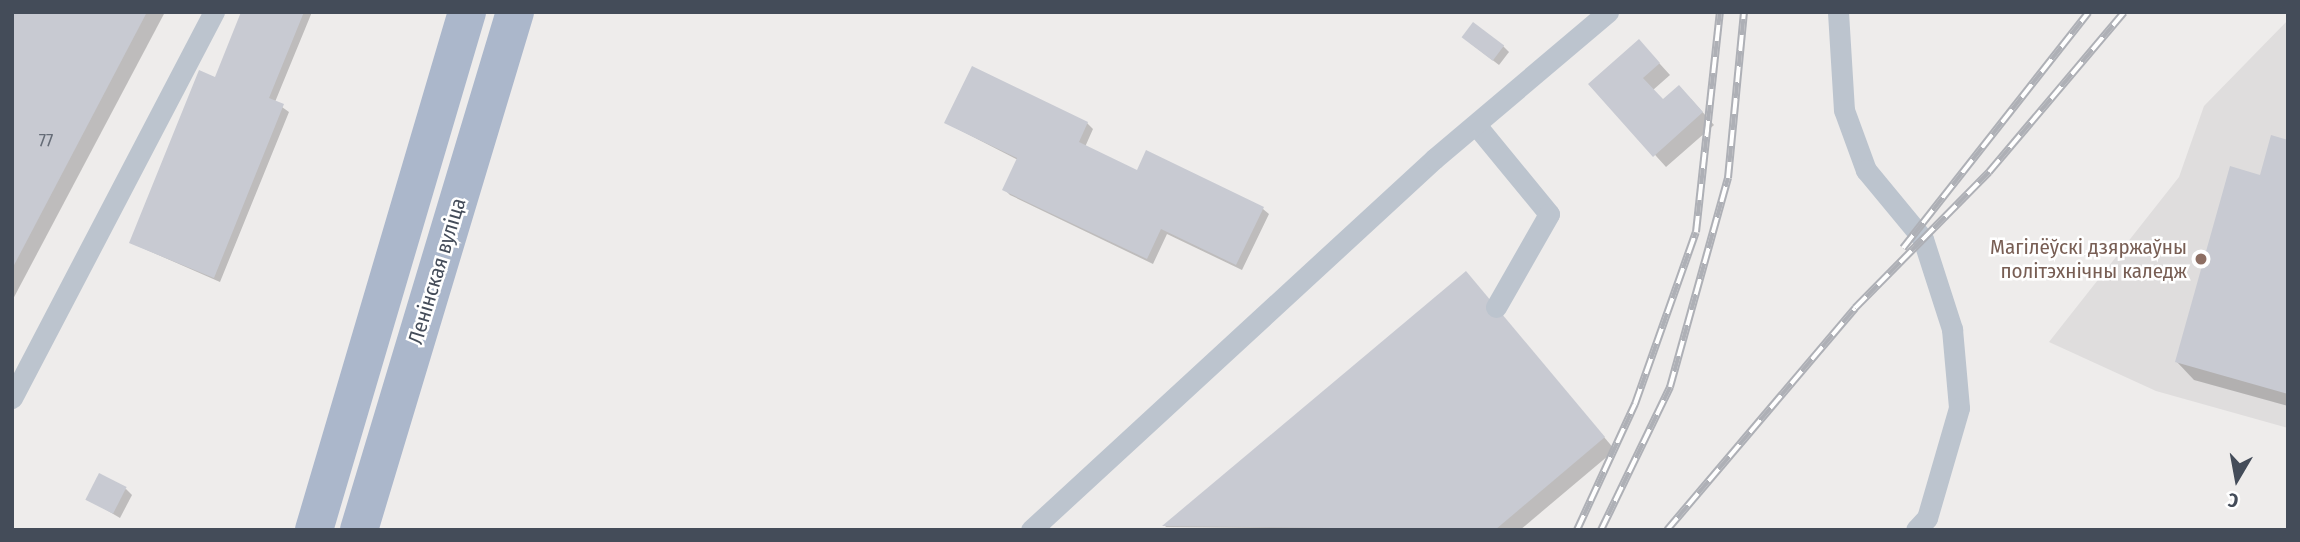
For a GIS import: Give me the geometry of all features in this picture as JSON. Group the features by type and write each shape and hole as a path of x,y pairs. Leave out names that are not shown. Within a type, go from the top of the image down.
{"main road":[{"name":"Ленінская вуліца","path":"314,530 467,12"},
{"name":"Ленінская вуліца","path":"359,530 515,12"}],"lane":[{"path":"12,398 214,12"},
{"path":"1031,530 1476,125 1608,12"},
{"path":"1838,12 1844,110 1866,170 1923,239 1952,329 1959,408 1927,518 1916,530"},
{"path":"1476,125 1549,214 1496,307"}],"shaded area":[{"name":"Магілёўскі дзяржаўны політэхнічны каледж","path":"2288,20 2288,428 2156,391 2049,342 2179,177 2204,106"}],"building":[{"path":"12,12 147,12 12,269"},
{"path":"241,12 304,12 269,98 284,104 214,278 129,243 199,70 215,77"},
{"path":"1473,22 1504,45 1493,61 1462,37"},
{"path":"1639,39 1660,63 1643,78 1663,99 1679,85 1703,112 1653,157 1588,84"},
{"path":"972,66 1088,122 1079,142 1137,170 1146,150 1264,207 1236,265 1161,229 1147,259 1002,190 1017,158 944,123"},
{"path":"2271,135 2288,140 2288,394 2175,362 2230,166 2260,175"},
{"path":"1466,271 1605,437 1495,530 1162,526"},
{"path":"99,473 127,487 113,514 85,500"}],"railway":[{"path":"1577,530 1635,404 1696,232 1720,12"},
{"path":"1601,530 1670,387 1728,178 1744,12"},
{"path":"1903,248 2089,12"},
{"path":"1667,530 1855,308 1989,172 2124,12"}],"place":[{"name":"Магілёўскі дзяржаўны політэхнічны каледж","path":"2201,259"}]}
